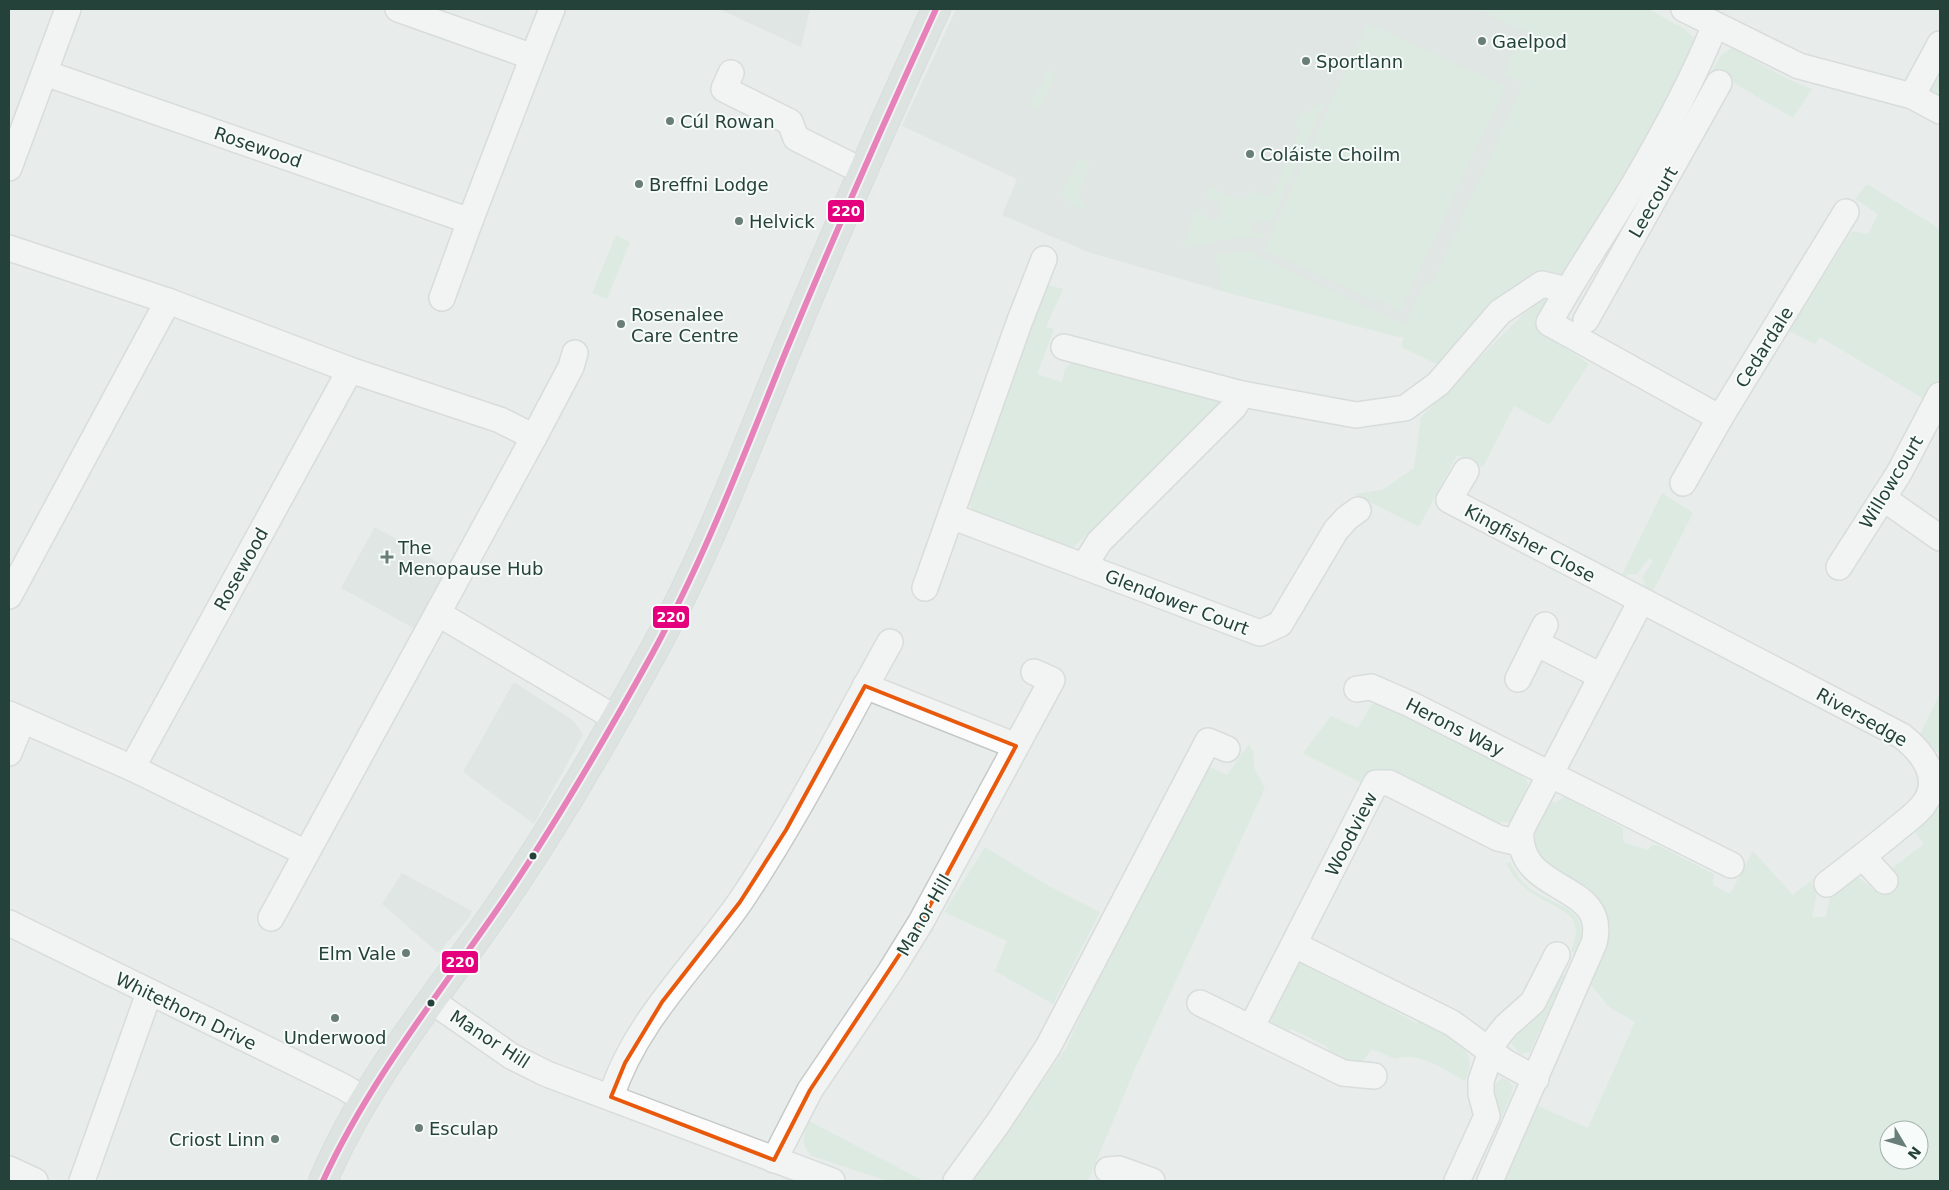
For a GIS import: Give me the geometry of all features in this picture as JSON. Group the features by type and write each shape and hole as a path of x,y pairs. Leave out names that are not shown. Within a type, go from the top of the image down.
{"main road":[{"path":"323,1181 364,1099 396,1049 530,862 616,718 690,581 862,171 936,9"}],"street":[{"path":"9,168 68,9"},
{"path":"398,9 533,58"},
{"path":"442,298 552,9"},
{"path":"1684,9 1799,66 1912,96 1940,111"},
{"path":"1715,25 1698,67 1634,183 1567,290 1549,323 1720,418"},
{"path":"1912,96 1940,44"},
{"name":"Rosewood","path":"45,73 470,221"},
{"path":"731,73 724,89 790,122 796,138 862,171"},
{"name":"Leecourt","path":"1586,320 1720,84"},
{"path":"1634,183 1656,196"},
{"name":"Cedardale","path":"1683,484 1720,418 1846,212"},
{"path":"9,248 168,302 350,370 500,420 534,438"},
{"path":"925,588 1019,323 1044,259"},
{"path":"1064,347 1242,394 1356,415 1406,408 1438,384 1500,312 1542,284 1567,290"},
{"path":"9,596 168,302"},
{"path":"271,918 534,438 571,367 574,353"},
{"name":"Rosewood","path":"132,768 350,370"},
{"name":"Glendower Court","path":"1084,566 1099,542 1234,407 1242,394"},
{"name":"Willowcourt","path":"1839,567 1883,498 1940,394"},
{"name":"Kingfisher Close","path":"1466,471 1449,500 1641,601"},
{"path":"1883,498 1940,538"},
{"name":"Glendower Court","path":"951,516 1260,634 1280,624 1336,530 1346,518 1358,510"},
{"path":"1490,1181 1594,943 1597,928 1594,914 1578,897 1550,882 1531,867 1520,843 1521,830 1551,776 1641,601"},
{"name":"Riversedge","path":"1641,601 1902,736 1917,748 1928,761 1931,784 1928,796 1920,809 1863,857 1827,884"},
{"path":"439,614 616,718"},
{"path":"1518,679 1541,634 1601,676"},
{"path":"611,1097 625,1063 662,1002 740,902 786,830 890,642"},
{"name":"Manor Hill","path":"774,1160 810,1090 890,972 921,922 1052,680 1034,672"},
{"path":"866,686 1016,746"},
{"name":"Herons Way","path":"1357,689 1371,687 1392,696 1551,776"},
{"path":"9,753 15,717 132,768 306,853"},
{"path":"956,1181 998,1123 1048,1047 1208,740 1226,749"},
{"path":"1551,776 1731,865"},
{"name":"Woodview","path":"1251,1028 1376,783 1389,783 1498,838 1520,843"},
{"path":"1863,857 1885,881"},
{"name":"Whitethorn Drive","path":"9,923 342,1086 364,1099"},
{"path":"1295,945 1452,1023 1491,1052 1536,1079"},
{"path":"1457,1181 1487,1116 1481,1094 1481,1081 1495,1040 1506,1026 1533,1002 1556,955"},
{"path":"82,1181 149,993"},
{"name":"Manor Hill","path":"432,1001 511,1056 547,1074 832,1181"},
{"path":"1200,1003 1343,1073 1374,1076"},
{"path":"1108,1170 1119,1169 1152,1181"},
{"path":"9,1170 35,1181"}],"highlighted area":[{"path":"865,686 1016,746 921,922 810,1090 774,1160 611,1097 625,1063 662,1002 740,902 786,830"}],"shaded area":[{"path":"719,9 810,9 801,47"},
{"name":"Coláiste Choilm","path":"956,9 1610,9 1419,341 1236,295 1088,252 1002,215 1017,179 902,126"},
{"path":"375,527 448,568 415,629 341,588"},
{"path":"514,682 574,721 583,735 534,824 463,772"},
{"path":"402,873 472,911 469,918 438,953 382,904"}],"green space":[{"path":"1479,9 1648,9 1683,28 1693,37 1694,51 1629,172 1561,278 1441,366 1401,347 1404,336 1398,337 1222,291 1215,254 1257,252 1256,256 1405,325 1426,281 1432,284 1523,85 1504,73 1514,48 1524,51 1532,34"},
{"path":"1367,24 1505,86 1400,311 1264,250"},
{"path":"1732,48 1790,80 1812,89 1793,118 1712,70 1722,54"},
{"path":"1049,70 1056,73 1039,111 1030,106"},
{"path":"1940,72 1940,101 1928,93"},
{"path":"1320,104 1324,104 1271,221 1253,223 1251,232 1265,234 1264,237 1233,238 1181,249 1197,210 1213,221 1221,217 1222,209 1217,202 1205,197 1211,187 1244,202 1251,190 1271,198 1300,131 1295,125 1301,115"},
{"path":"1079,159 1090,163 1078,195 1086,206 1082,209 1068,203 1069,199 1061,195"},
{"path":"1867,184 1940,229 1940,381 1929,402 1820,337 1815,344 1789,331 1852,231 1868,234 1878,214 1855,199"},
{"path":"616,235 630,242 607,299 592,293"},
{"path":"1045,284 1063,289 1046,327 1054,329 1037,374 1062,382 1065,369 1073,361 1226,397 1155,475 1072,548 972,510 966,494"},
{"path":"1542,295 1548,302 1537,329 1589,364 1549,425 1514,406 1483,467 1457,455 1419,527 1354,494 1382,490 1414,468 1421,417"},
{"path":"1662,493 1693,513 1653,591 1644,586 1645,581 1642,578 1653,561 1649,558 1637,574 1629,574 1625,577 1622,575"},
{"path":"1940,693 1940,754 1920,735"},
{"path":"1380,700 1523,770 1521,775 1527,780 1527,789 1510,822 1501,822 1498,828 1480,818 1478,812 1443,795 1437,798 1363,784 1303,753 1331,716 1358,728 1371,705"},
{"path":"1249,744 1253,751 1254,768 1265,788 1134,1071 1088,1181 972,1181 1066,1048 1118,934 1210,767 1227,775"},
{"path":"1565,797 1623,828 1623,841 1626,843 1648,850 1652,845 1657,845 1714,874 1713,885 1730,894 1753,851 1793,895 1814,878 1811,883 1813,886 1819,882 1812,917 1826,917 1830,896 1857,876 1880,895 1897,883 1888,871 1924,844 1915,832 1940,807 1940,1181 1505,1181 1536,1105 1588,1128 1635,1022 1610,1008 1590,984 1609,933 1602,907 1584,887 1552,871 1540,860 1531,834 1550,799 1554,803"},
{"path":"985,847 1047,885 1100,912 1053,1004 995,971 1007,941 944,912"},
{"path":"1510,862 1517,875 1526,885 1565,907 1578,920 1581,928 1580,939 1575,953 1571,951 1576,932 1572,919 1568,914 1541,899 1518,881 1506,863"},
{"path":"1306,961 1319,966 1322,975 1353,990 1361,987 1383,998 1386,1007 1416,1023 1426,1019 1445,1029 1446,1035 1459,1044 1468,1054 1470,1066 1465,1081 1431,1062 1413,1057 1395,1059 1372,1049 1361,1063 1350,1064 1330,1054 1326,1046 1292,1029 1285,1032 1276,1026 1272,1022 1269,1012 1297,962"},
{"path":"1559,975 1565,975 1530,1052 1520,1054 1512,1044 1514,1037 1519,1035 1517,1028"},
{"path":"1502,1078 1508,1080 1513,1087 1511,1096 1473,1181 1465,1181 1492,1087"},
{"path":"809,1121 924,1181 887,1181 812,1156 804,1144 805,1130"}],"transit line":[{"name":"220","path":"323,1181 362,1107 384,1072 503,901 561,811 671,619 723,505 822,265 936,9"}],"place":[{"name":"Gaelpod","path":"1482,41"},
{"name":"Sportlann","path":"1306,61"},
{"name":"Cúl Rowan","path":"670,121"},
{"name":"Coláiste Choilm","path":"1250,154"},
{"name":"Breffni Lodge","path":"639,184"},
{"name":"Helvick","path":"739,221"},
{"name":"Rosenalee Care Centre","path":"621,324"},
{"name":"The Menopause Hub","path":"387,557"},
{"name":"Elm Vale","path":"406,953"},
{"name":"Underwood","path":"335,1018"},
{"name":"Esculap","path":"419,1128"},
{"name":"Criost Linn","path":"275,1139"}]}
